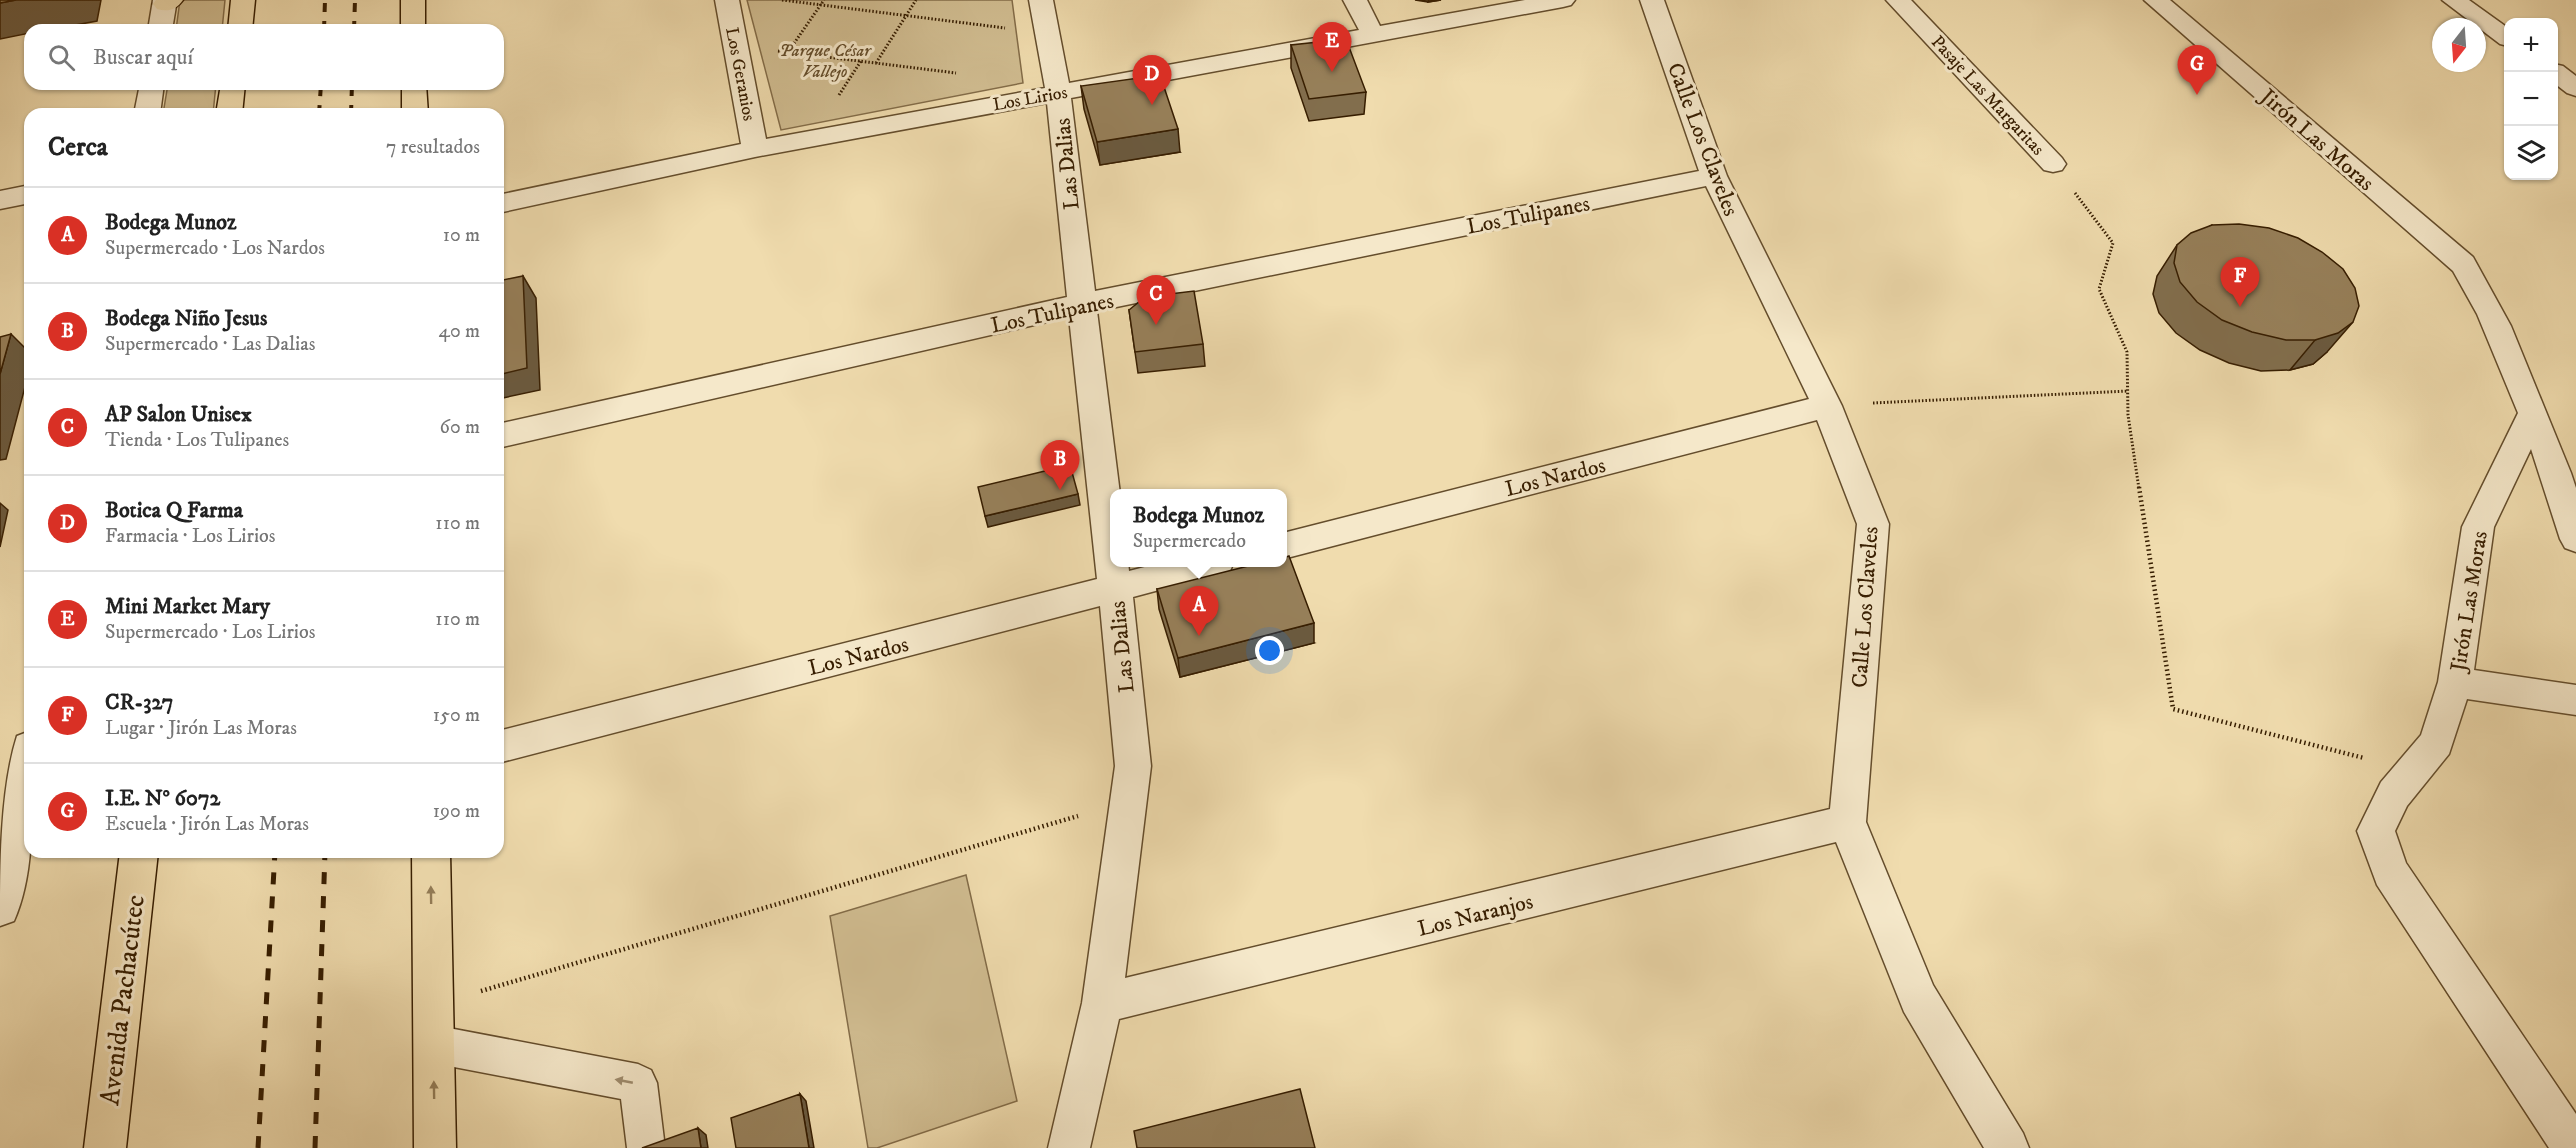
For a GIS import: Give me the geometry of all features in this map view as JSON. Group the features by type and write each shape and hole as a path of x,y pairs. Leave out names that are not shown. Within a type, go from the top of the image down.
{"main road":[{"path":"241,24 243,0"},
{"path":"413,0 413,24"},
{"path":"230,108 232,90"},
{"path":"414,90 415,108"},
{"name":"Avenida Pachacútec","path":"105,1148 138,858"},
{"path":"431,858 435,1148"}],"street":[{"name":"Los Geranios","path":"727,0 755,149"},
{"name":"Las Dalias","path":"1041,0 1058,93 1110,546"},
{"path":"1355,0 1373,35"},
{"name":"Los Lirios","path":"504,203 755,149 1563,0"},
{"name":"Calle Los Claveles","path":"1652,0 1714,177 1827,406 1873,524 1847,822 1918,998 2008,1148"},
{"name":"Pasaje Las Margaritas","path":"1898,0 2053,164"},
{"name":"Jirón Las Moras","path":"2156,0 2463,264 2483,293 2533,412 2478,527 2455,682 2436,743 2394,794 2376,831 2390,872 2574,1148"},
{"path":"2454,0 2504,36"},
{"path":"161,24 167,1"},
{"path":"2558,75 2576,88"},
{"path":"148,108 151,90"},
{"name":"Los Tulipanes","path":"504,435 1082,304 1714,177"},
{"path":"0,200 24,195"},
{"name":"Los Nardos","path":"1287,545 1827,406"},
{"path":"2533,412 2569,491 2576,539"},
{"name":"Las Dalias","path":"1069,1148 1102,1003 1133,766 1112,567"},
{"name":"Los Nardos","path":"504,745 1199,567"},
{"path":"2455,682 2576,700"},
{"path":"0,908 10,806 24,765"},
{"name":"Los Naranjos","path":"1102,1003 1847,822"}],"lane":[{"path":"433,1044 638,1083 646,1148"}],"path":[{"path":"782,0 1012,29"},
{"path":"788,52 824,0"},
{"path":"876,63 916,0"},
{"path":"777,51 959,73"},
{"path":"836,99 861,61"},
{"path":"2053,164 2113,243 2099,289 2127,352 2128,415 2173,709 2413,771"},
{"path":"1827,406 2128,391"},
{"path":"433,1005 1128,802"}],"green space":[{"path":"180,0 225,0 223,24 177,24"},
{"name":"Parque César Vallejo","path":"747,0 1012,0 1023,83 781,130"},
{"path":"167,90 215,90 214,108 164,108"},
{"path":"966,875 1017,1101 877,1148 868,1148 830,916"}],"building":[{"path":"0,0 16,0 0,3"},
{"path":"1346,39 1366,92 1309,99 1291,45"},
{"path":"1160,75 1178,129 1097,142 1081,86"},
{"path":"2239,224 2269,228 2298,238 2322,252 2343,269 2355,288 2359,306 2353,322 2338,333 2315,340 2286,340 2252,332 2222,320 2197,302 2180,282 2174,263 2177,245 2191,233 2212,225"},
{"path":"523,276 527,368 504,374 504,280"},
{"path":"1194,291 1203,344 1135,352 1129,310 1145,297"},
{"path":"11,334 0,374 0,337"},
{"path":"1070,465 1078,494 985,516 978,487"},
{"path":"1289,556 1314,623 1178,658 1157,589 1244,567 1287,567 1287,557"},
{"path":"1300,1089 1315,1148 1137,1148 1134,1131"},
{"path":"800,1094 809,1148 736,1148 731,1118"},
{"path":"698,1128 701,1148 642,1148"}],"railway":[{"path":"324,24 325,0"},
{"path":"354,24 355,0"},
{"path":"319,108 321,90"},
{"path":"351,108 352,90"},
{"path":"258,1148 275,858"},
{"path":"315,1148 325,858"}],"place":[{"name":"Mini Market Mary","path":"1332,72"},
{"name":"I.E. N° 6072","path":"2197,95"},
{"name":"Botica Q Farma","path":"1152,105"},
{"name":"CR-327","path":"2240,307"},
{"name":"AP Salon Unisex","path":"1156,325"},
{"name":"Bodega Niño Jesus","path":"1060,490"},
{"name":"Bodega Munoz","path":"1199,636"}]}
